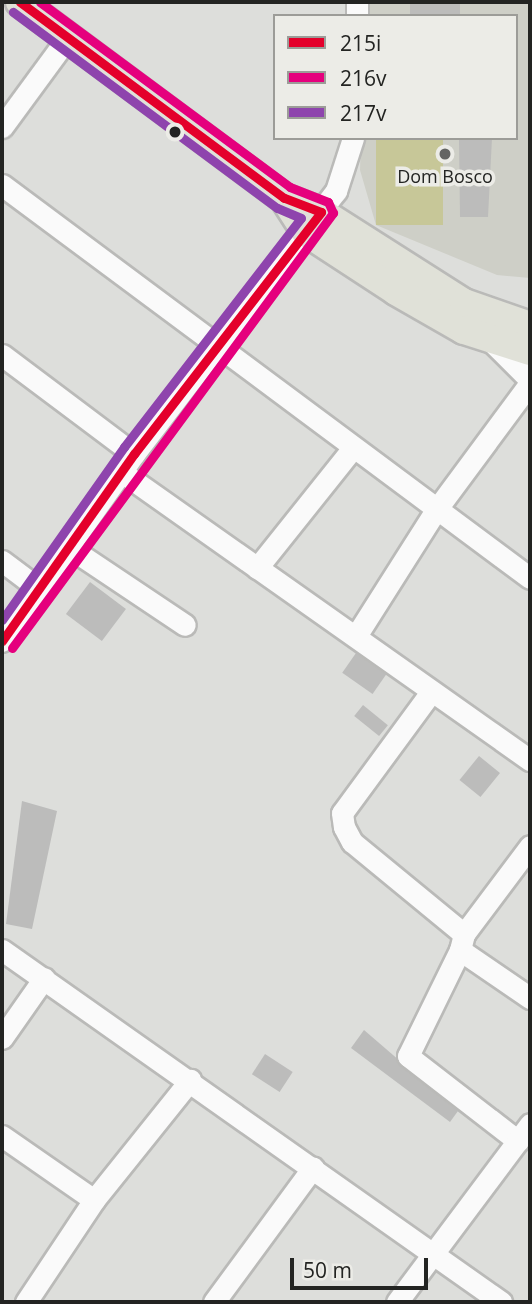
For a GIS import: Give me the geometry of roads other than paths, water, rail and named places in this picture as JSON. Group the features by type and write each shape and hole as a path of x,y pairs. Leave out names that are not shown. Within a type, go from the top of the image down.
{"main road":[{"path":"20,2 314,222 402,266 530,351"},
{"path":"497,330 530,309"},
{"path":"497,330 530,326"}],"street":[{"path":"2,127 68,37"},
{"path":"2,641 128,463 314,222 348,169 354,140"},
{"path":"2,185 217,351 530,579"},
{"path":"356,636 436,510 530,381 497,330"},
{"path":"2,355 128,463 257,568 530,760"},
{"path":"257,568 352,449"},
{"path":"70,548 185,625"},
{"path":"2,561 39,589"},
{"path":"431,692 342,813 344,827 352,842 462,942 530,998"},
{"path":"518,1141 408,1056 462,942 530,846"},
{"path":"2,950 502,1302"},
{"path":"2,1038 44,978"},
{"path":"26,1302 94,1200 190,1080"},
{"path":"397,1302 530,1124"},
{"path":"2,1136 94,1200"},
{"path":"214,1302 313,1167"}],"place":[{"name":"Dom Bosco","path":"445,154"}]}
